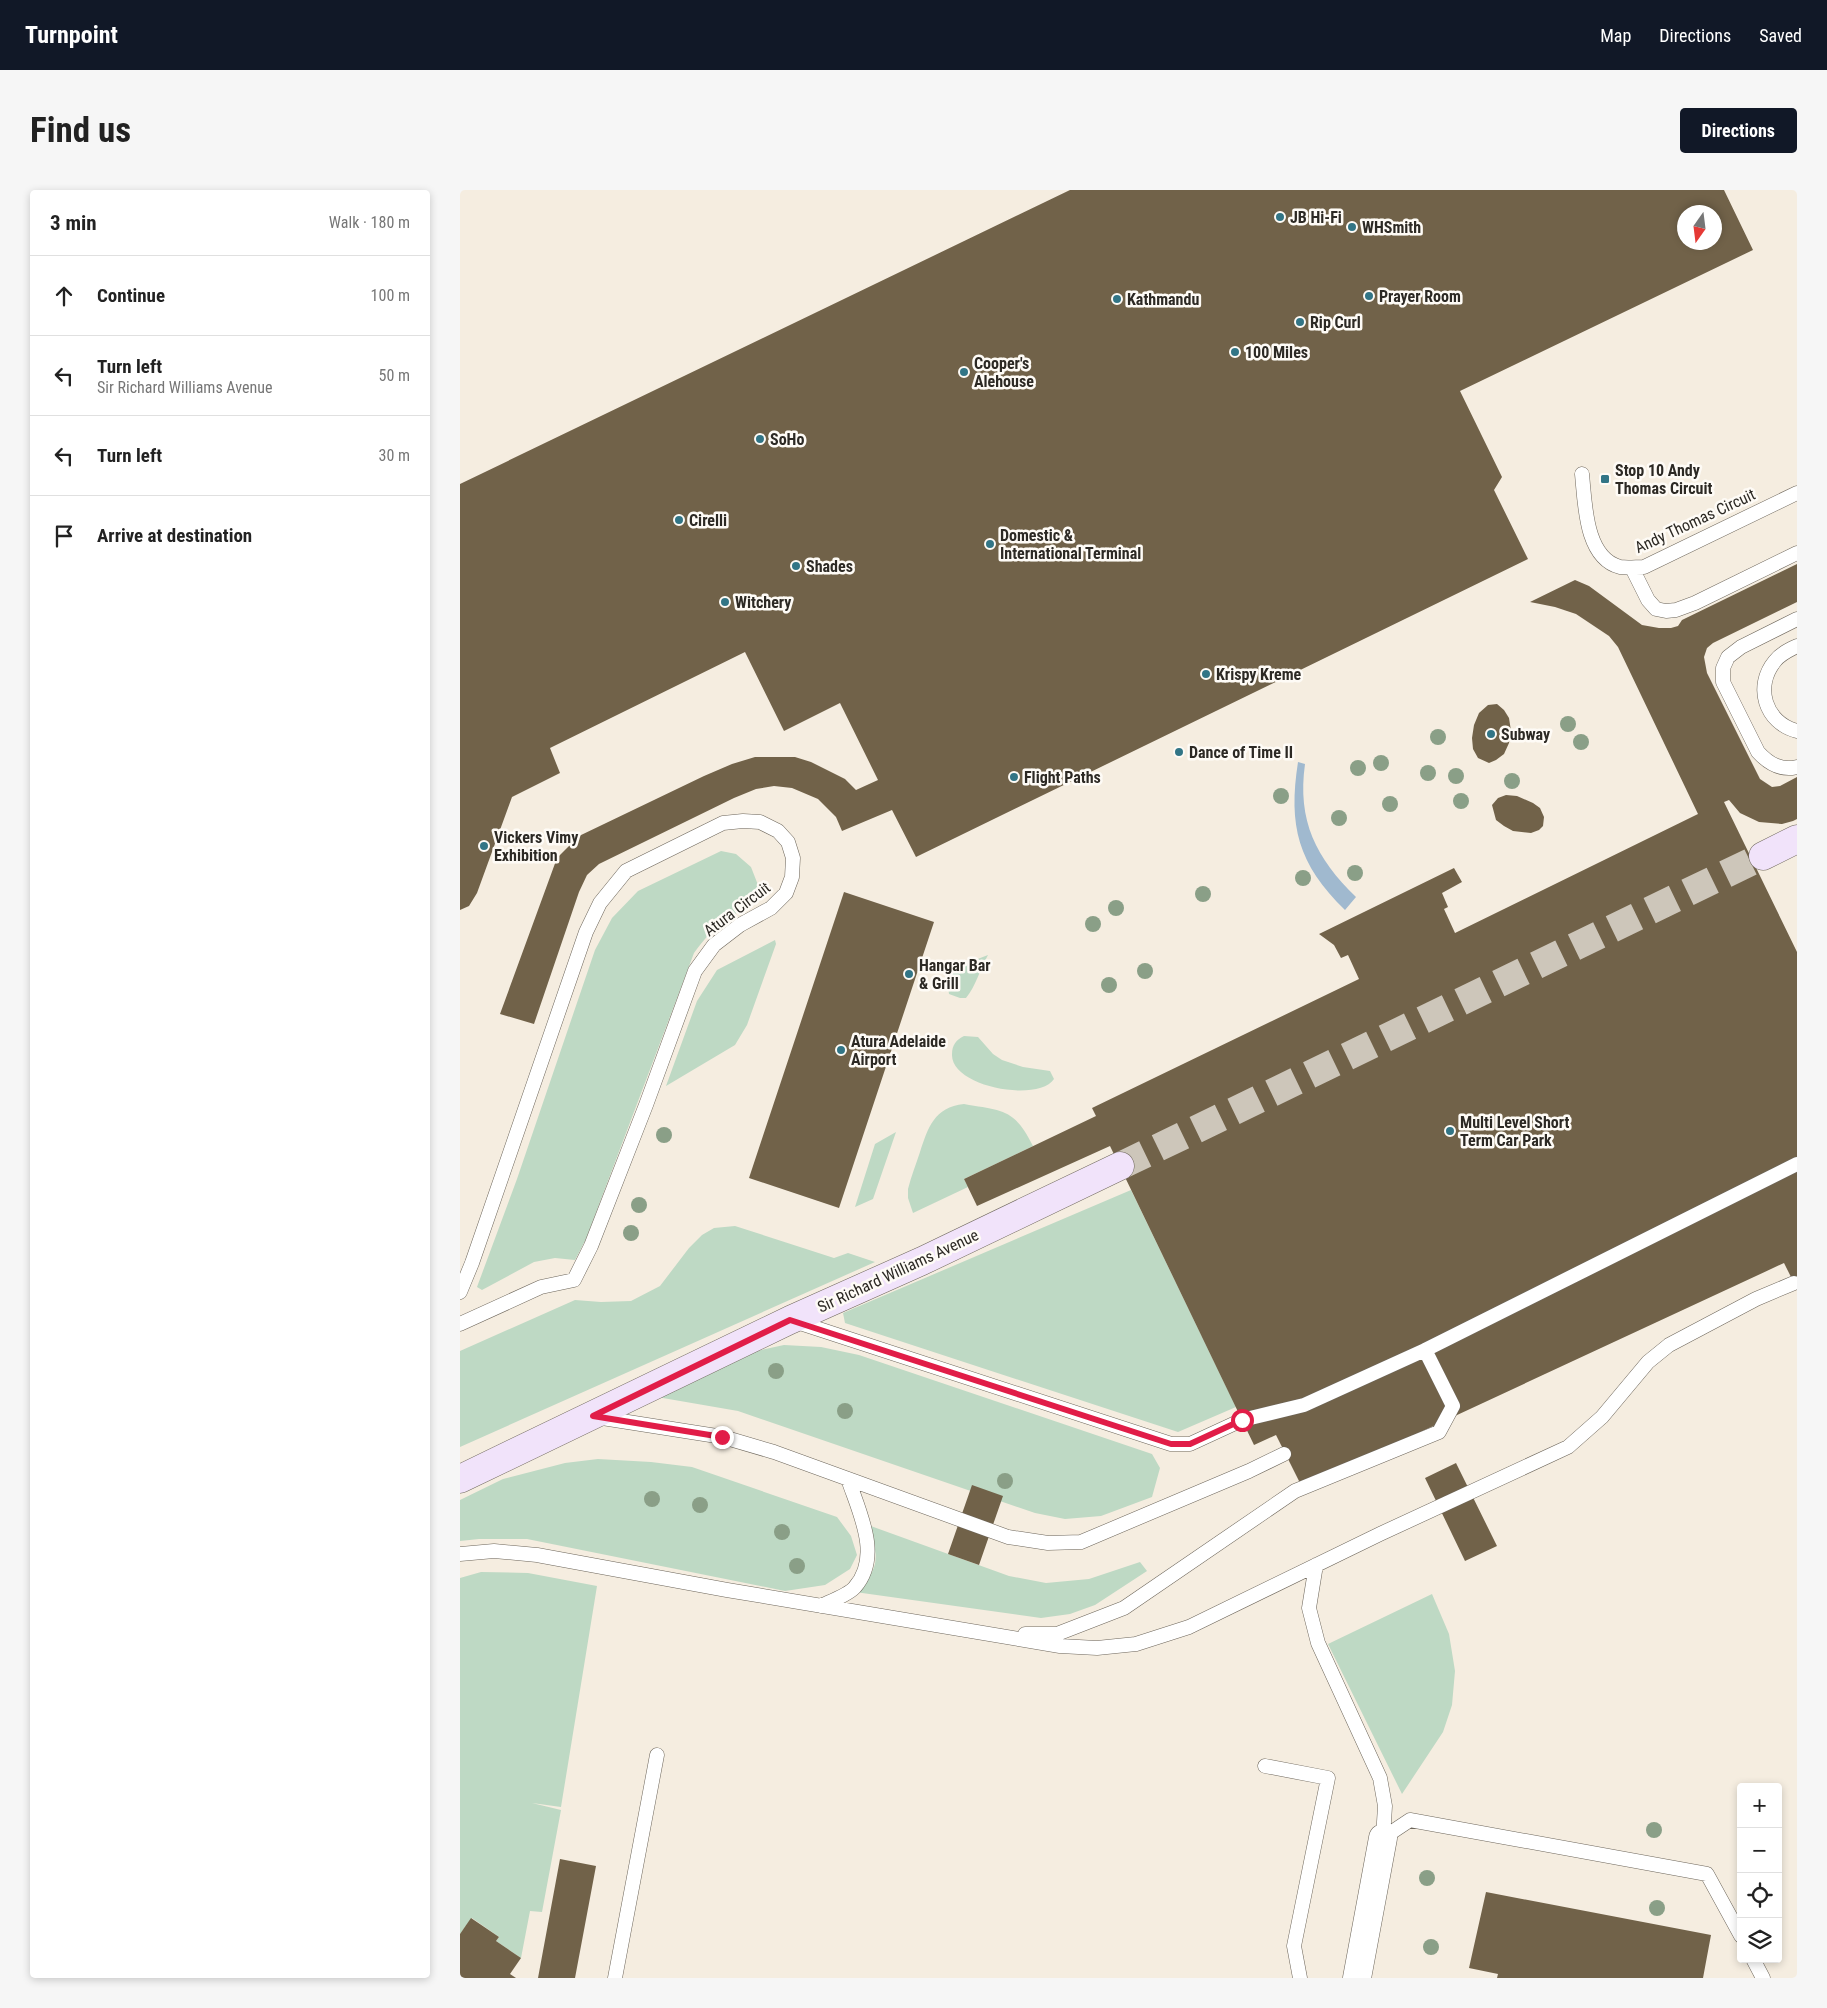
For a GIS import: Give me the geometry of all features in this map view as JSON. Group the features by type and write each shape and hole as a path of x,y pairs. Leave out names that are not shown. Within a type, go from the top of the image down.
{"main road":[{"path":"1763,856 1797,839"},
{"name":"Sir Richard Williams Avenue","path":"460,1480 790,1320 922,1261 1120,1166"}],"street":[{"path":"1357,1978 1383,1838"}],"lane":[{"name":"Andy Thomas Circuit","path":"1582,474 1586,522 1592,537 1611,563 1621,567 1632,568 1644,567 1797,493"},
{"path":"1632,568 1648,600 1656,609 1666,612 1695,603 1797,553"},
{"path":"1797,619 1741,647 1728,657 1723,668 1723,682 1758,752 1766,761 1778,768 1791,769 1797,767"},
{"path":"1797,646 1775,660 1767,674 1764,688 1767,707 1775,719 1788,729 1797,731"},
{"name":"Atura Circuit","path":"460,1292 472,1263 586,932 600,903 626,871 724,822 743,820 760,822 778,831 788,842 793,858 792,877 786,893 771,908 740,925 714,945 695,971 646,1105 591,1246 574,1280 541,1287 460,1324"},
{"path":"790,1320 1171,1444 1190,1444 1242,1420 1304,1405 1424,1350 1797,1164"},
{"path":"460,1554 494,1551 537,1555 821,1606 1060,1646 1097,1648 1136,1644 1189,1627 1316,1565 1568,1447 1602,1417 1648,1362 1669,1345 1756,1299 1794,1283"},
{"path":"984,1634 1057,1634 1124,1608 1294,1490 1439,1432 1453,1406 1424,1350"},
{"path":"593,1416 722,1437 774,1452 1008,1537 1048,1543 1081,1542 1249,1471 1284,1454"},
{"path":"821,1606 855,1588 864,1569 868,1553 866,1533 848,1479"},
{"path":"1316,1565 1309,1608 1318,1643 1380,1778 1385,1806 1383,1838"},
{"path":"615,1978 657,1755"},
{"path":"1265,1766 1328,1778 1294,1946 1300,1978"},
{"path":"1383,1838 1410,1820 1707,1874 1737,1929"},
{"path":"1755,1963 1764,1978"}],"green space":[{"path":"721,851 736,854 751,867 758,885 752,906 718,925 694,953 586,1239 575,1260 555,1258 534,1262 482,1290 477,1287 517,1179 595,950 612,918 638,891"},
{"path":"775,940 776,944 747,1025 735,1045 666,1086 697,1001 717,970"},
{"path":"988,955 973,988 966,998 949,994 947,979 962,965"},
{"path":"964,1036 978,1037 993,1054 1002,1060 1023,1067 1050,1071 1054,1079 1045,1086 1031,1090 996,1088 979,1083 965,1075 955,1066 952,1054 953,1048 957,1041"},
{"path":"964,1104 1006,1113 1020,1124 1033,1146 964,1179 968,1187 913,1213 908,1198 908,1189 930,1127 939,1114 946,1109"},
{"path":"896,1132 873,1199 855,1207 875,1144"},
{"path":"1131,1190 1236,1407 1178,1432 845,1323 843,1313"},
{"path":"735,1226 834,1258 848,1253 875,1262 460,1447 460,1351 575,1300 601,1302 631,1301 660,1286 689,1248 702,1235 714,1228"},
{"path":"784,1345 821,1347 859,1355 1152,1454 1160,1468 1152,1497 1101,1516 1065,1519 1035,1513 738,1411 657,1397 752,1352"},
{"path":"598,1459 651,1462 692,1467 837,1517 851,1536 857,1555 850,1569 825,1585 785,1591 527,1539 460,1541 460,1500 503,1479 565,1463"},
{"path":"868,1525 1009,1576 1046,1583 1089,1579 1140,1562 1147,1571 1095,1605 1070,1614 1041,1618 855,1592 870,1576 875,1562 876,1554"},
{"path":"481,1572 528,1573 597,1586 561,1807 532,1803 561,1810 542,1912 530,1911 521,1958 496,1941 499,1937 472,1918 460,1934 460,1578"},
{"path":"1432,1594 1449,1634 1455,1671 1452,1705 1443,1732 1402,1794 1328,1644"}],"water":[{"path":"1298,762 1305,764 1304,803 1312,837 1330,868 1356,897 1345,910 1316,876 1300,843 1296,825 1295,806"}],"building":[{"name":"Domestic & International Terminal","path":"1070,190 1724,190 1753,250 1460,391 1502,477 1494,490 1528,559 916,857 892,810 842,831 836,817 818,799 792,788 774,786 756,789 734,798 599,864 587,875 579,892 534,1024 500,1014 557,858 579,836 704,776 755,757 795,757 811,762 845,779 856,790 878,780 840,703 784,731 745,652 550,748 560,773 512,797 477,893 469,906 460,910 460,484"},
{"name":"Multi Level Short Term Car Park","path":"1797,564 1797,602 1713,643 1707,648 1704,657 1707,673 1760,779 1772,787 1780,786 1797,777 1797,819 1793,821 1782,824 1759,822 1740,813 1729,800 1724,802 1797,952 1797,1289 1784,1263 1302,1487 1276,1435 1254,1445 1110,1146 977,1206 964,1179 1096,1116 1092,1108 1359,979 1348,955 1341,958 1334,945 1319,934 1454,868 1462,882 1442,893 1448,907 1444,909 1455,933 1698,814 1618,647 1609,636 1576,614 1530,602 1575,580 1589,586 1642,625 1671,628 1678,626 1682,620"},
{"name":"Subway","path":"1497,704 1509,718 1511,731 1509,743 1504,754 1489,763 1478,758 1473,749 1472,738 1474,725 1479,713 1488,705"},
{"path":"1506,795 1517,796 1540,808 1544,817 1543,826 1531,833 1513,831 1496,820 1492,805 1498,798"},
{"name":"Atura Adelaide Airport","path":"844,892 934,922 839,1208 749,1178"},
{"path":"1456,1463 1497,1546 1465,1561 1425,1478"},
{"path":"972,1485 1003,1496 979,1565 948,1554"},
{"path":"560,1859 596,1866 575,1978 538,1978"},
{"path":"1486,1892 1711,1935 1703,1978 1497,1978 1498,1974 1469,1968"},
{"path":"471,1918 499,1937 496,1941 521,1958 510,1974 516,1978 460,1978 460,1934"}],"tunnel":[{"path":"1120,1166 1763,856"}],"place":[{"name":"JB Hi-Fi","path":"1280,217"},
{"name":"WHSmith","path":"1352,227"},
{"name":"Prayer Room","path":"1369,296"},
{"name":"Kathmandu","path":"1117,299"},
{"name":"Rip Curl","path":"1300,322"},
{"name":"100 Miles","path":"1235,352"},
{"name":"Cooper's Alehouse","path":"964,372"},
{"name":"SoHo","path":"760,439"},
{"name":"Stop 10 Andy Thomas Circuit","path":"1605,479"},
{"name":"Cirelli","path":"679,520"},
{"name":"Domestic & International Terminal","path":"990,544"},
{"name":"Shades","path":"796,566"},
{"name":"Witchery","path":"725,602"},
{"name":"Krispy Kreme","path":"1206,674"},
{"name":"Subway","path":"1491,734"},
{"name":"Dance of Time II","path":"1179,752"},
{"name":"Flight Paths","path":"1014,777"},
{"name":"Vickers Vimy Exhibition","path":"484,846"},
{"name":"Hangar Bar & Grill","path":"909,974"},
{"name":"Atura Adelaide Airport","path":"841,1050"},
{"name":"Multi Level Short Term Car Park","path":"1450,1131"}],"route":[{"path":"722,1437 593,1416 790,1320 1171,1444 1190,1444 1242,1420"}]}
